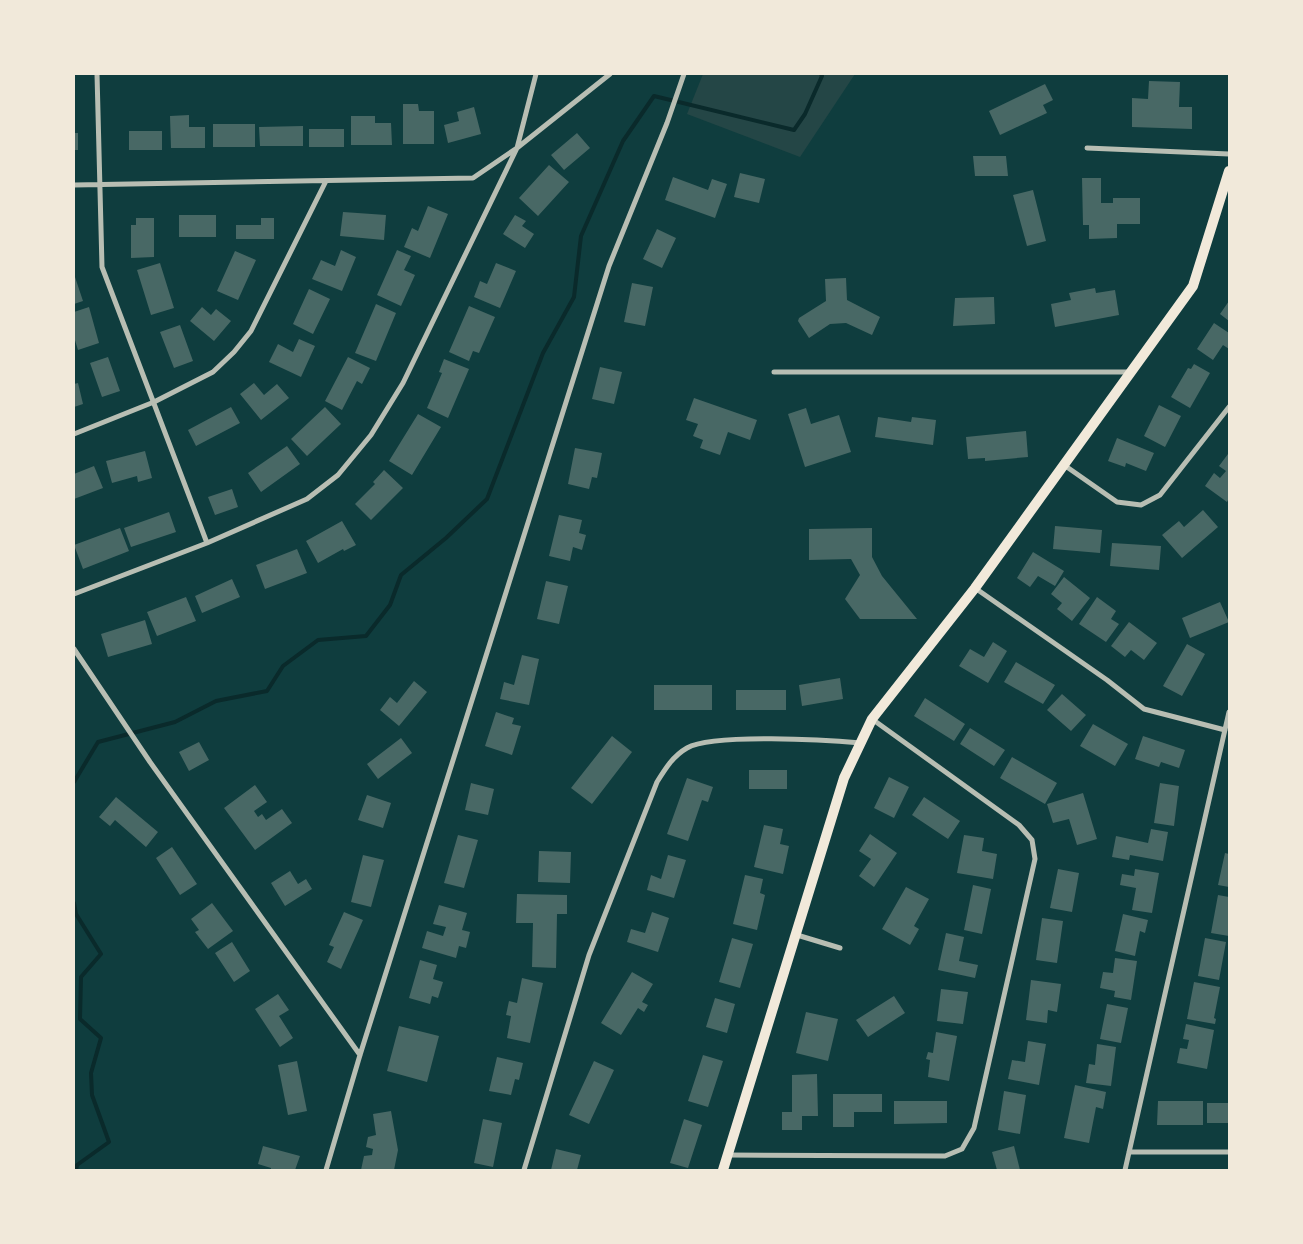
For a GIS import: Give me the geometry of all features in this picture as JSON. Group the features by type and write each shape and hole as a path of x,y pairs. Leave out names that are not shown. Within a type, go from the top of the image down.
{"main road":[{"path":"723,1170 844,778 872,719 975,588 1129,372 1193,286 1229,171"}],"street":[{"path":"97,74 102,267 207,543"},
{"path":"74,594 207,543 307,499 338,475 371,435 403,383 517,148 536,74"},
{"path":"74,185 473,178 517,148 610,74"},
{"path":"326,1170 360,1055 609,266 667,123 684,74"},
{"path":"1087,148 1229,154"},
{"path":"74,434 154,402 213,372 234,352 251,331 326,181"},
{"path":"774,372 1129,372"},
{"path":"1064,464 1117,502 1141,505 1160,495 1229,407"},
{"path":"975,588 1107,680 1144,709 1224,730"},
{"path":"74,648 150,762 360,1055"},
{"path":"1125,1170 1229,712"},
{"path":"728,1155 945,1156 962,1148 974,1128 1035,859 1032,840 1018,825 872,719"},
{"path":"524,1170 590,955 657,782 672,759 694,745 729,740 831,740 862,743"},
{"path":"797,935 840,948"},
{"path":"1129,1152 1229,1152"}],"shaded area":[{"path":"703,74 855,74 800,157 687,114"}],"building":[{"path":"1149,81 1180,82 1179,107 1192,107 1192,129 1132,127 1132,98 1148,99"},
{"path":"1045,84 1053,100 1043,105 1047,113 1000,135 989,111"},
{"path":"403,104 418,104 419,111 434,111 434,144 403,144"},
{"path":"474,107 481,134 448,143 444,125 459,121 457,112"},
{"path":"189,115 189,127 205,127 205,148 171,148 170,116"},
{"path":"351,116 375,116 375,123 391,123 392,145 351,145"},
{"path":"213,124 255,124 255,147 213,147"},
{"path":"303,126 303,146 260,146 259,127"},
{"path":"309,129 344,129 344,147 309,147"},
{"path":"129,131 162,131 162,150 129,150"},
{"path":"74,133 78,133 78,150 74,150"},
{"path":"577,133 590,148 564,170 551,155"},
{"path":"973,156 1006,156 1008,176 975,176"},
{"path":"549,165 569,182 538,216 519,198"},
{"path":"740,173 765,179 759,203 734,197"},
{"path":"673,177 708,190 712,179 727,184 715,218 665,200"},
{"path":"1082,178 1101,178 1101,203 1113,203 1113,198 1140,198 1140,224 1117,224 1117,238 1089,239 1089,225 1083,225"},
{"path":"1033,190 1046,241 1027,246 1013,195"},
{"path":"428,206 448,214 430,258 404,247 412,228 418,231"},
{"path":"343,212 386,215 384,240 340,236"},
{"path":"179,215 216,215 216,237 179,237"},
{"path":"515,215 526,221 522,226 534,234 525,248 503,234"},
{"path":"136,218 154,218 154,257 131,258 131,225 136,225"},
{"path":"261,218 274,218 274,239 236,239 236,225 261,225"},
{"path":"657,229 676,238 662,268 643,259"},
{"path":"341,250 356,257 342,291 312,279 321,260 335,266"},
{"path":"397,250 411,256 404,270 415,275 401,306 377,295"},
{"path":"235,251 256,260 238,300 217,291"},
{"path":"160,263 174,308 151,315 137,270"},
{"path":"496,263 516,271 500,308 474,297 480,281 487,284"},
{"path":"74,274 83,301 74,304"},
{"path":"846,278 847,300 880,317 872,335 846,323 830,324 809,338 798,321 799,318 826,301 825,279"},
{"path":"632,283 653,287 645,326 624,322"},
{"path":"1095,288 1096,293 1115,290 1119,315 1055,327 1051,304 1071,300 1069,293"},
{"path":"309,289 330,299 313,334 293,324"},
{"path":"994,297 995,324 953,326 955,298"},
{"path":"1229,301 1229,321 1220,314"},
{"path":"376,304 396,313 376,361 355,353"},
{"path":"469,306 495,317 479,353 473,351 469,361 449,352"},
{"path":"89,307 99,343 78,350 74,337 74,312"},
{"path":"202,307 211,315 216,309 231,321 214,341 190,321"},
{"path":"1214,323 1229,333 1229,349 1223,345 1213,360 1197,349"},
{"path":"180,325 193,361 174,368 160,332"},
{"path":"299,339 315,346 301,377 269,362 278,344 293,352"},
{"path":"108,357 120,391 102,397 90,363"},
{"path":"348,357 370,368 362,384 357,381 342,410 325,401"},
{"path":"444,359 469,369 448,418 427,408 442,373 439,372"},
{"path":"1194,364 1210,373 1190,408 1171,397 1188,368 1191,369"},
{"path":"600,367 622,372 614,404 592,399"},
{"path":"78,383 83,404 74,407 74,384"},
{"path":"254,383 264,395 277,384 289,398 261,420 240,394"},
{"path":"694,398 757,420 750,440 728,432 720,455 700,448 703,440 693,436 698,424 686,420"},
{"path":"1159,405 1181,416 1165,447 1144,436"},
{"path":"231,407 240,423 196,446 188,430"},
{"path":"325,407 341,424 307,456 291,439"},
{"path":"806,408 811,424 839,415 851,452 805,467 788,414"},
{"path":"418,414 441,427 412,475 389,461"},
{"path":"878,417 911,422 912,417 936,420 933,445 875,437"},
{"path":"1026,431 1028,457 985,461 985,458 968,459 966,437"},
{"path":"1117,438 1154,453 1146,471 1126,463 1125,467 1108,461"},
{"path":"287,446 300,464 261,492 248,473"},
{"path":"575,448 602,453 597,478 592,477 589,489 568,484"},
{"path":"145,451 152,478 138,482 137,476 112,483 106,461"},
{"path":"1228,454 1229,498 1227,502 1205,486 1214,473 1220,478 1226,471 1219,466"},
{"path":"94,466 103,488 74,499 74,474"},
{"path":"384,470 403,488 371,520 355,504 375,484 373,482"},
{"path":"232,489 238,507 215,515 208,497"},
{"path":"1203,510 1218,527 1182,558 1162,535 1179,521 1184,527"},
{"path":"169,512 176,532 131,547 124,528"},
{"path":"559,515 582,520 579,533 586,535 582,550 573,547 570,561 549,556"},
{"path":"342,521 356,545 344,551 343,549 318,563 306,541"},
{"path":"1055,526 1102,530 1100,553 1053,549"},
{"path":"120,528 129,551 83,569 74,545"},
{"path":"872,528 872,557 882,576 917,619 860,619 845,599 860,575 851,559 809,560 809,529"},
{"path":"1112,543 1161,546 1159,570 1110,566"},
{"path":"297,549 307,573 265,589 256,565"},
{"path":"1033,552 1064,571 1055,586 1038,576 1030,587 1017,578"},
{"path":"1064,577 1090,598 1072,621 1057,609 1062,603 1051,594"},
{"path":"232,579 240,597 202,613 195,596"},
{"path":"546,581 568,586 559,624 537,619"},
{"path":"186,597 196,621 157,636 147,612"},
{"path":"1097,597 1116,611 1111,619 1119,624 1106,642 1079,624"},
{"path":"1220,602 1229,622 1190,638 1182,618"},
{"path":"145,620 152,644 108,657 101,634"},
{"path":"1129,622 1157,643 1144,660 1131,650 1125,657 1111,646"},
{"path":"993,642 1007,651 988,683 959,666 970,649 984,657"},
{"path":"1187,644 1205,654 1182,696 1163,686"},
{"path":"522,655 539,659 529,705 500,699 504,682 514,685"},
{"path":"1016,662 1055,685 1043,704 1004,682"},
{"path":"840,678 843,699 802,706 799,685"},
{"path":"414,681 427,692 399,726 380,710 390,697 397,703"},
{"path":"654,685 712,685 712,710 654,710"},
{"path":"736,690 786,690 786,710 736,710"},
{"path":"1062,694 1086,715 1071,731 1047,710"},
{"path":"925,698 965,724 954,741 914,716"},
{"path":"496,712 514,718 512,724 521,726 512,755 485,746"},
{"path":"1093,724 1128,744 1115,766 1080,746"},
{"path":"970,728 1005,750 994,766 960,744"},
{"path":"612,736 632,752 592,804 571,788"},
{"path":"1143,736 1185,750 1179,768 1161,762 1159,767 1135,759"},
{"path":"401,738 412,753 378,779 367,764"},
{"path":"199,742 209,760 189,771 179,752"},
{"path":"1012,757 1057,783 1045,804 1000,778"},
{"path":"749,770 787,770 787,789 749,789"},
{"path":"889,777 909,787 894,818 874,808"},
{"path":"687,778 713,787 708,802 702,800 688,841 667,834"},
{"path":"471,783 494,789 488,815 465,810"},
{"path":"1160,783 1179,786 1174,826 1154,823"},
{"path":"255,785 267,802 254,811 258,817 262,814 266,820 282,809 292,823 255,850 224,808"},
{"path":"1083,793 1097,839 1077,845 1069,819 1053,823 1047,804"},
{"path":"367,795 391,803 383,828 358,820"},
{"path":"116,797 158,832 146,847 115,820 110,826 99,817"},
{"path":"924,797 960,821 948,839 912,815"},
{"path":"764,825 783,829 780,844 789,846 783,874 754,867"},
{"path":"1151,829 1168,832 1163,861 1130,855 1129,860 1112,857 1116,836 1148,843"},
{"path":"870,834 897,853 874,887 859,876 871,859 859,851"},
{"path":"458,835 478,840 464,888 444,883"},
{"path":"964,835 984,838 982,851 997,854 993,879 957,873"},
{"path":"172,847 197,884 180,895 156,858"},
{"path":"539,851 571,852 570,883 538,882"},
{"path":"1225,853 1229,854 1229,887 1218,885"},
{"path":"363,855 384,860 371,907 351,902"},
{"path":"668,855 686,860 674,898 647,890 651,875 661,879"},
{"path":"1058,869 1079,873 1072,912 1050,908"},
{"path":"1135,869 1159,873 1152,913 1132,910 1136,888 1120,885 1122,874 1134,876"},
{"path":"290,871 298,884 306,879 312,889 285,906 271,883"},
{"path":"745,875 763,879 760,893 765,895 757,930 733,924"},
{"path":"973,885 991,889 982,934 964,930"},
{"path":"906,887 929,899 914,926 919,929 910,945 882,929"},
{"path":"517,894 567,895 567,914 557,914 556,968 532,967 533,923 516,923"},
{"path":"1218,895 1229,897 1229,936 1211,933"},
{"path":"212,903 233,931 208,949 195,932 199,930 191,919"},
{"path":"439,905 467,913 462,930 470,932 466,948 459,946 456,958 422,948 427,931 443,936 446,927 433,924"},
{"path":"344,912 363,920 341,969 327,962 334,947 329,945"},
{"path":"652,912 669,918 658,952 627,942 631,929 645,933"},
{"path":"1123,914 1148,920 1145,933 1140,931 1135,956 1115,951"},
{"path":"1042,918 1063,921 1057,963 1036,960"},
{"path":"946,933 964,937 959,961 978,965 975,978 938,970"},
{"path":"732,938 753,944 740,988 719,982"},
{"path":"1205,938 1226,942 1219,980 1198,976"},
{"path":"232,942 250,971 234,982 215,953"},
{"path":"1115,958 1137,961 1131,1000 1114,997 1115,991 1100,988 1103,972 1113,973"},
{"path":"420,960 437,965 433,979 443,982 438,998 432,996 430,1004 409,998"},
{"path":"632,972 653,984 642,1002 648,1005 644,1012 638,1008 621,1035 601,1023"},
{"path":"522,978 543,983 530,1043 507,1038 511,1016 506,1015 509,1001 517,1003"},
{"path":"1031,980 1061,984 1057,1012 1048,1010 1047,1023 1026,1020"},
{"path":"1194,982 1220,987 1214,1018 1216,1019 1215,1024 1187,1019"},
{"path":"941,989 968,992 963,1024 937,1021"},
{"path":"278,994 289,1010 279,1016 293,1038 280,1047 255,1009"},
{"path":"894,996 905,1013 868,1037 856,1020"},
{"path":"715,998 735,1004 727,1033 706,1027"},
{"path":"1107,1004 1128,1008 1121,1043 1100,1039"},
{"path":"806,1012 838,1019 828,1061 796,1053"},
{"path":"1186,1024 1214,1030 1207,1069 1177,1063 1180,1048 1187,1049 1189,1040 1183,1039"},
{"path":"399,1026 439,1036 427,1082 387,1071"},
{"path":"936,1032 957,1036 949,1081 928,1077 930,1060 926,1059 928,1052 933,1053"},
{"path":"1028,1041 1046,1044 1039,1085 1008,1079 1012,1060 1025,1062"},
{"path":"1097,1044 1116,1047 1111,1086 1086,1083 1089,1064 1095,1065"},
{"path":"703,1055 723,1061 708,1107 688,1101"},
{"path":"497,1057 523,1063 519,1080 515,1079 511,1095 489,1091"},
{"path":"297,1061 307,1111 288,1115 278,1065"},
{"path":"594,1061 614,1070 589,1124 569,1115"},
{"path":"817,1074 818,1116 802,1116 802,1130 782,1130 782,1112 792,1112 792,1075"},
{"path":"1075,1085 1106,1092 1103,1109 1096,1107 1089,1143 1064,1138"},
{"path":"1004,1091 1026,1095 1020,1134 998,1130"},
{"path":"833,1094 882,1094 882,1112 854,1112 854,1127 833,1127"},
{"path":"894,1101 947,1101 947,1123 894,1124"},
{"path":"1158,1101 1203,1101 1203,1125 1157,1125"},
{"path":"1207,1103 1229,1103 1229,1123 1207,1123"},
{"path":"391,1111 398,1150 394,1170 361,1170 364,1156 372,1155 373,1149 366,1147 368,1137 376,1135 373,1114"},
{"path":"483,1119 502,1123 493,1167 474,1163"},
{"path":"684,1119 702,1125 688,1168 670,1163"},
{"path":"263,1146 300,1156 295,1170 271,1170 271,1168 258,1164"},
{"path":"1014,1146 1020,1170 997,1170 992,1152"},
{"path":"556,1149 581,1155 577,1170 551,1170"}],"waterway":[{"path":"74,782 98,742 175,722 216,701 267,691 283,666 318,640 366,636 390,605 401,575 446,538 487,499 543,353 574,297 581,236 623,141 654,96 794,130 805,114 822,76 821,74"},
{"path":"74,903 76,914 101,954 81,977 80,1019 101,1038 91,1073 92,1095 109,1142 77,1165 76,1170"}]}
